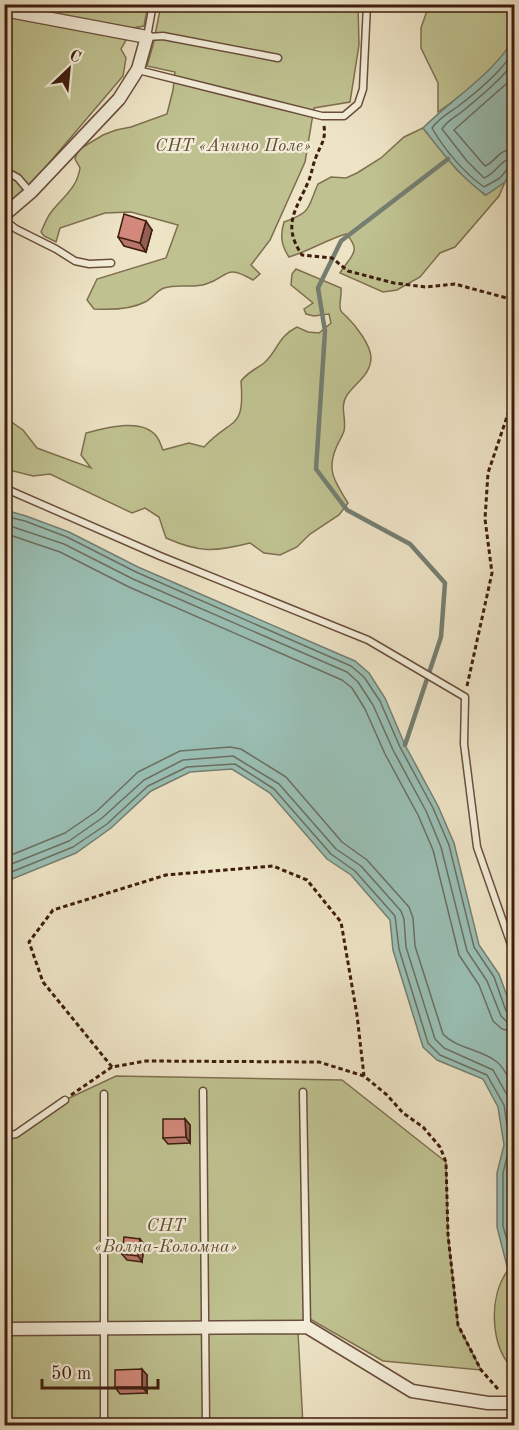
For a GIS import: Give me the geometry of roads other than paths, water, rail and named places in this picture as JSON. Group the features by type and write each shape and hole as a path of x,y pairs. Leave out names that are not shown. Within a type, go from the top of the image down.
{"street":[{"path":"4,10 147,37 138,69 119,99 4,218"},
{"path":"4,1329 307,1327 412,1391 488,1403 514,1403"}],"lane":[{"path":"153,4 147,37 163,36 278,58"},
{"path":"138,69 322,116 344,116 358,104 363,89 367,4"},
{"path":"4,171 18,178 31,192"},
{"path":"4,218 16,229 75,261 88,264 111,263"},
{"path":"4,488 160,556 368,640 465,697 465,744 477,847 514,953"},
{"path":"203,1091 206,1425"},
{"path":"303,1092 307,1327"},
{"path":"104,1094 104,1425"},
{"path":"4,1136 16,1134 65,1100"},
{"path":"4,1278 6,1219"}],"water":[{"path":"514,39 514,168 505,182 486,195 444,155 423,128 483,76"},
{"path":"5,510 69,532 138,567 355,661 369,673 385,698 405,745 438,806 454,843 479,945 499,974 514,1015 514,1271 508,1270 497,1227 497,1173 504,1145 498,1107 483,1079 437,1060 423,1047 393,950 390,920 351,875 327,859 270,793 232,769 190,772 151,791 111,828 76,853 5,882"}],"waterway":[{"path":"405,745 441,637 445,583 410,544 347,510 316,469 325,331 318,288 341,241 448,159"}],"park label":[{"name":"СНТ «Анино Поле»","path":"233,146"},
{"name":"СНТ «Волна-Коломна»","path":"166,1236"}]}
